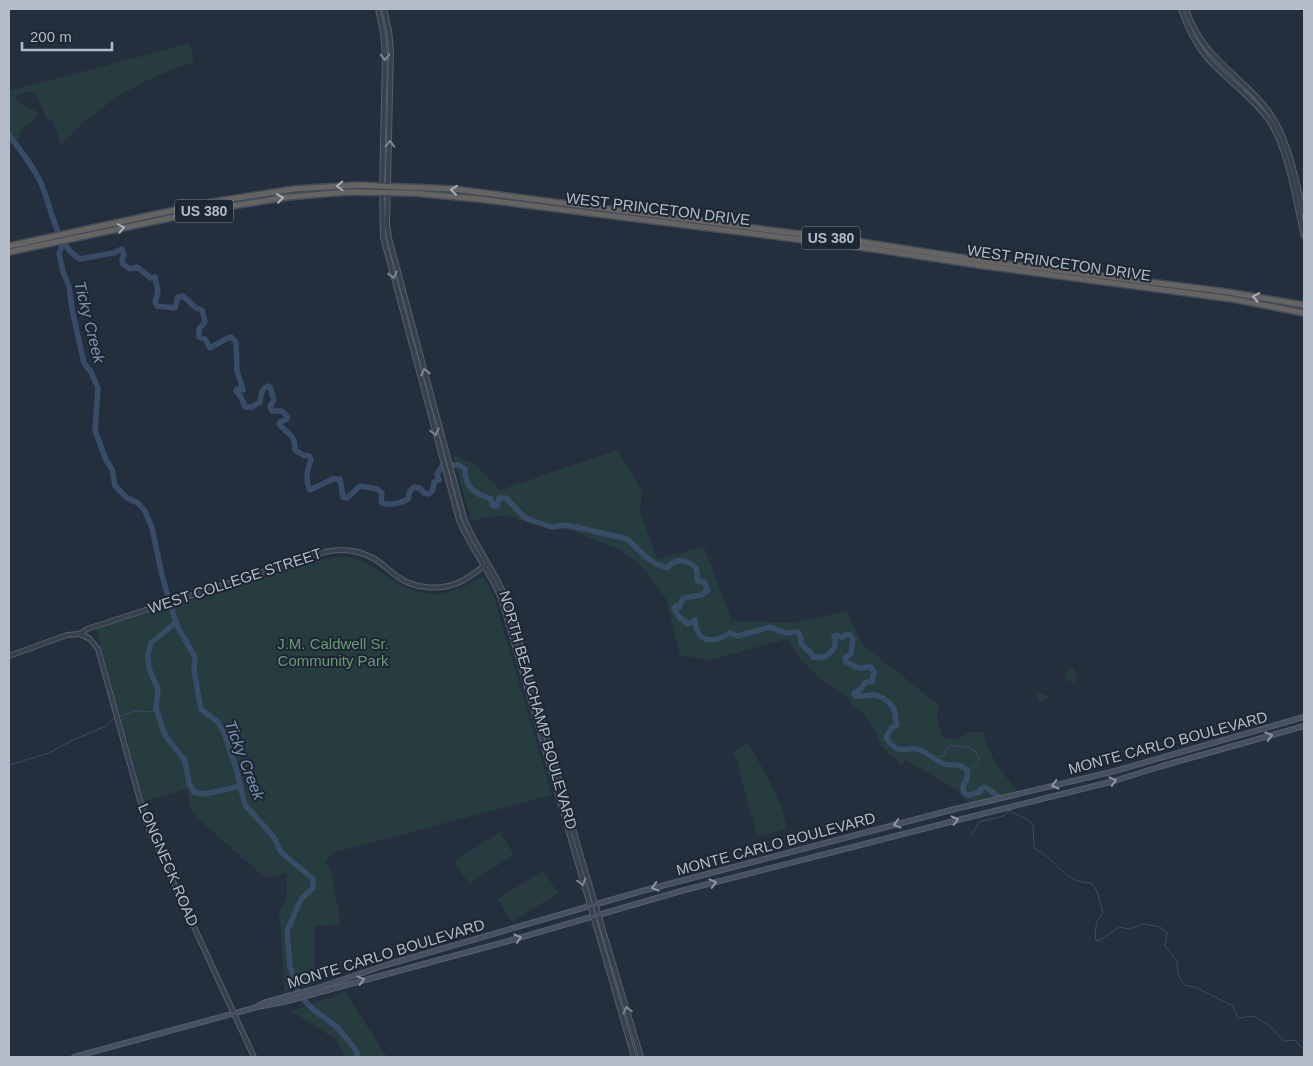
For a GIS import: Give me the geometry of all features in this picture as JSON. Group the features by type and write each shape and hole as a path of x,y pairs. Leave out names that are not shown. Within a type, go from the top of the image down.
{"highway":[{"name":"WEST PRINCETON DRIVE","path":"9,252 70,232 256,194 305,188 383,186 454,189 507,200 1232,299 1304,313"},
{"name":"WEST PRINCETON DRIVE","path":"9,246 53,238 73,238 213,209 288,197 320,193 389,192 507,200 862,242 985,261 1228,292 1304,306"}],"main road":[{"name":"MONTE CARLO BOULEVARD","path":"314,991 386,965 678,881 955,809 1111,772 1304,717"},
{"name":"MONTE CARLO BOULEVARD","path":"74,1057 283,999 505,942 598,914 1114,781 1304,726"}],"street":[{"name":"NORTH BEAUCHAMP BOULEVARD","path":"378,9 384,37 385,75 382,192 383,237 455,506 468,540 501,584 510,606 640,1057"},
{"name":"NORTH BEAUCHAMP BOULEVARD","path":"384,9 391,41 388,230 392,247 461,504 472,536 497,587 504,608 634,1057"},
{"path":"1181,9 1190,30 1205,54 1254,102 1274,129 1286,162 1304,236"},
{"path":"1186,9 1198,36 1212,56 1259,99 1278,126 1288,147 1304,214"},
{"path":"385,75 390,75"},
{"path":"384,115 390,116"},
{"path":"383,237 389,247 392,247"},
{"name":"WEST COLLEGE STREET","path":"9,656 67,635 80,634 87,629 332,550 349,550 366,555 399,578 425,587 441,588 456,584 486,565"},
{"name":"LONGNECK ROAD","path":"80,634 90,639 98,649 145,820 254,1057"}],"green space":[{"path":"187,44 190,45 194,62 156,76 120,95 93,115 61,144 52,121 46,117 36,94 25,92 17,95 15,97 21,104 37,112 38,116 19,132 20,138 9,144 9,91"},
{"path":"618,450 642,491 640,512 657,559 704,547 732,621 792,623 847,611 862,644 940,706 937,716 942,736 955,740 970,732 983,732 989,750 997,764 1019,792 969,803 956,789 905,760 902,765 881,745 873,727 864,714 852,705 848,698 816,675 797,655 787,639 711,660 680,655 666,599 646,571 623,551 567,529 548,528 507,516 471,521 453,455 474,464 500,490"},
{"name":"J.M. Caldwell Sr. Community Park","path":"344,556 368,564 402,586 426,593 436,594 458,589 483,576 493,594 552,795 332,853 325,863 331,869 341,925 314,926 314,984 285,991 279,912 287,897 286,873 265,878 192,813 187,789 144,801 96,629 318,560"},
{"path":"1072,667 1077,675 1074,678 1076,681 1072,684 1070,680 1067,682 1064,675"},
{"path":"1038,691 1048,696 1048,698 1040,702 1035,694"},
{"path":"747,743 771,784 785,818 787,829 757,837 737,760 733,753"},
{"path":"500,832 514,855 469,884 454,861"},
{"path":"543,870 558,893 512,922 498,899"},
{"path":"345,992 387,1057 346,1057 335,1039 291,1011"}],"waterway":[{"path":"9,135 39,179 59,234 71,252 80,259 113,253 122,249 124,254 123,264 130,269 137,267 151,278 155,277 158,291 155,302 157,306 175,308 178,297 183,296 196,308 202,310 205,322 199,329 199,337 205,339 210,348 231,337 236,342 237,371 243,389 237,389 236,391 245,407 252,407 260,402 264,389 268,386 270,387 274,400 270,406 272,411 282,411 287,416 287,419 279,424 294,440 295,450 309,456 311,460 307,475 307,483 310,490 333,479 340,479 343,497 347,498 360,486 377,489 382,493 382,503 395,504 408,499 410,491 414,487 420,488 424,493 429,494 433,490 434,482 439,480 437,474 443,465 459,465 465,469 467,481 472,489 491,499 493,506 497,506 499,498 506,498 524,517 530,520 552,527 565,525 627,539 646,557 656,564 667,568 678,561 685,561 696,568 698,581 704,582 708,590 702,595 683,598 679,607 676,606 674,608 679,617 688,624 695,620 698,633 702,637 712,640 724,637 730,633 738,636 770,627 785,633 798,632 801,644 813,657 818,658 827,655 833,650 835,646 834,636 837,635 842,638 846,634 850,635 853,638 851,654 845,658 846,662 859,668 871,667 874,672 872,681 865,683 860,690 854,693 855,696 878,696 892,706 895,711 897,725 892,727 886,738 891,744 895,748 903,750 920,750 944,764 964,767 968,773 963,786 964,793 969,795 980,792 980,789 985,787 998,796"},
{"name":"Ticky Creek","path":"63,244 59,253 63,272 69,286 84,363 91,372 98,388 95,430 106,460 112,469 115,486 127,498 138,503 145,511 152,528 168,597"},
{"name":"Ticky Creek","path":"171,606 177,626 195,657 194,670 201,709 218,722 224,733 236,768 245,805 273,836 281,852 313,879 313,888 301,899 287,931 290,966 299,995 314,1010 337,1027 356,1050 358,1057"},
{"path":"176,622 151,643 148,654 149,669 158,689 156,709 165,735 185,761 189,783 194,792 204,794 241,786"},
{"path":"120,716 136,711 151,712 156,709"},
{"path":"9,765 49,753 106,726 113,718"},
{"path":"933,758 944,756 950,746 968,747 977,753 979,760 977,765 967,770"},
{"path":"972,835 979,822 1003,816 1010,810 1028,820 1033,825 1034,848 1049,858 1073,879 1091,883 1097,891 1103,913 1096,926 1096,941 1119,927 1129,929 1144,924 1160,927 1167,933 1165,946 1177,961 1178,974 1184,985 1195,987 1233,1006 1238,1018 1253,1016 1269,1025 1284,1041 1295,1040 1304,1050"}]}
